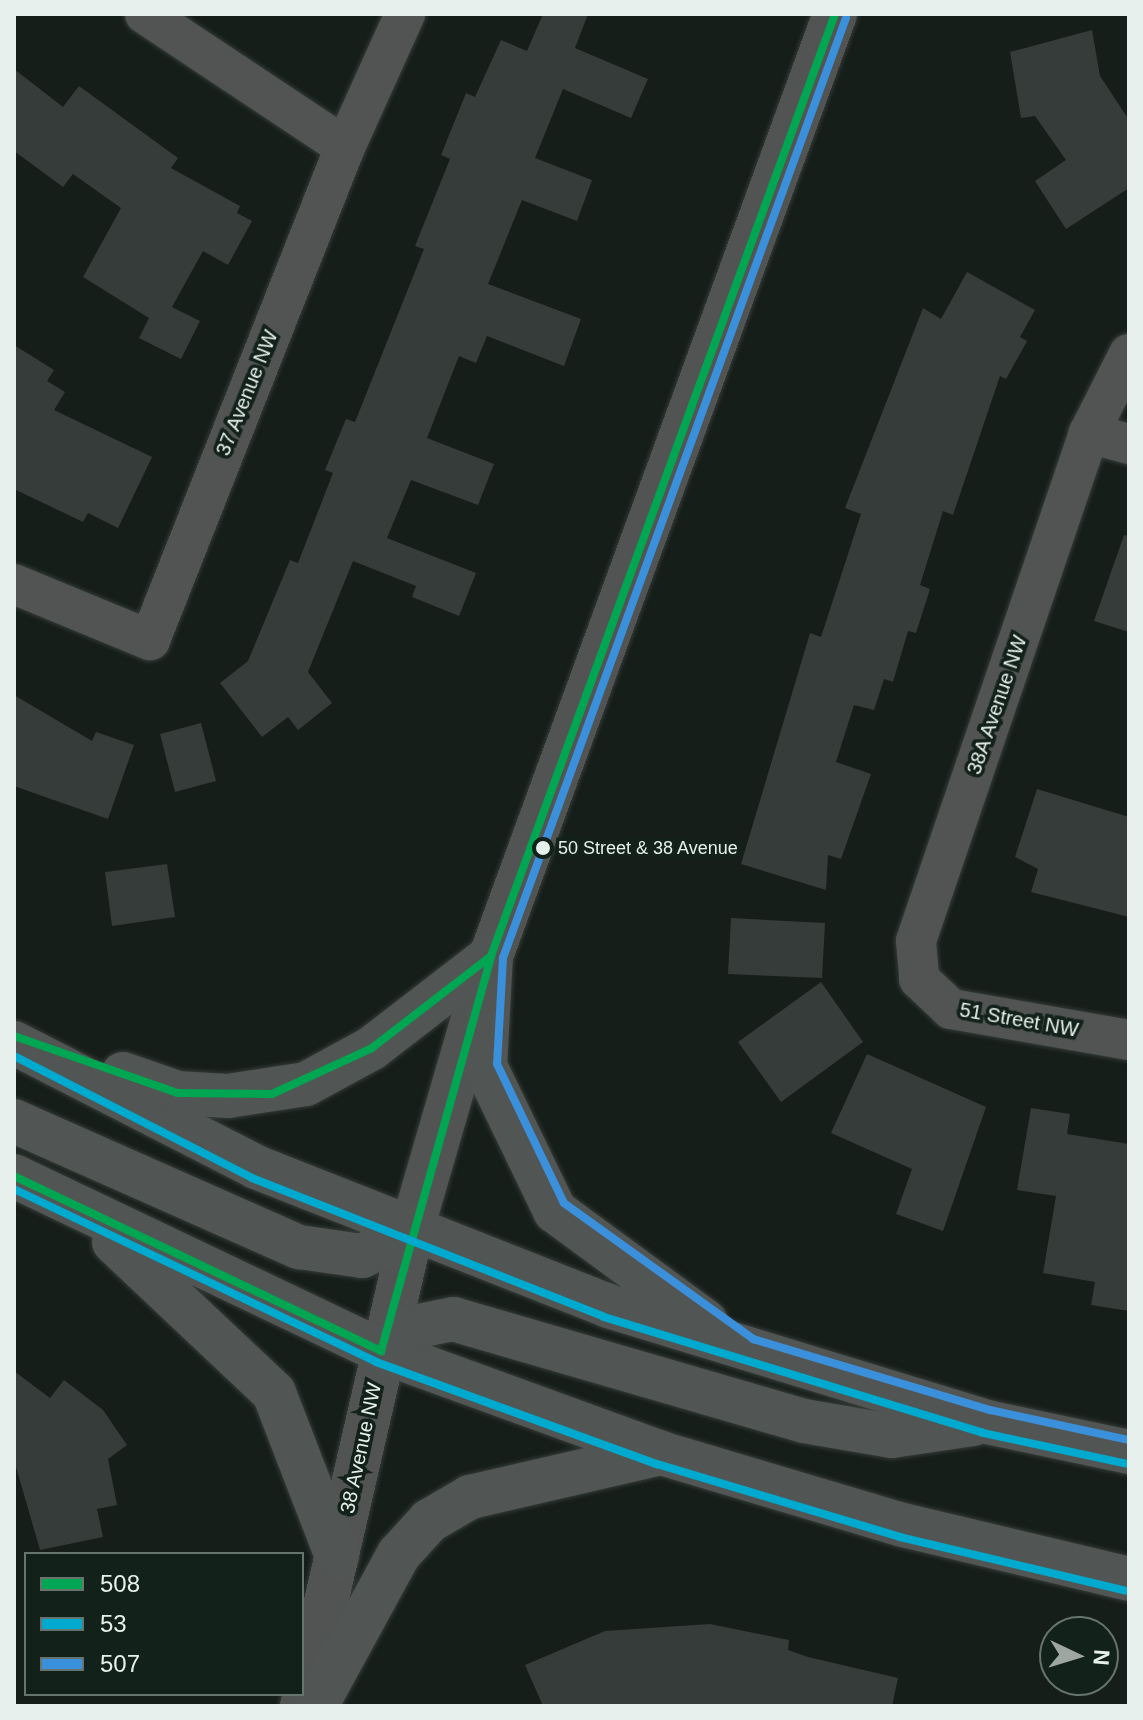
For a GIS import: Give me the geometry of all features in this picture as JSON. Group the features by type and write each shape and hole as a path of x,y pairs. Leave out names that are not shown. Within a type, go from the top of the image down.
{"main road":[{"path":"14,1036 178,1093 272,1094 372,1048 491,956"},
{"path":"491,956 485,1066 555,1211 748,1350"},
{"path":"14,1043 256,1167 411,1232 748,1350 987,1422 1129,1452"},
{"path":"14,1121 299,1247 362,1256 411,1232"},
{"path":"14,1176 72,1207 381,1351 661,1453 903,1525 1129,1579"},
{"path":"72,1207 274,1393 337,1556"},
{"path":"381,1351 409,1328 453,1319 804,1421 892,1436 987,1422"},
{"path":"316,1706 399,1554 429,1521 470,1497 661,1453"}],"street":[{"path":"145,14 345,147"},
{"name":"37 Avenue NW","path":"14,584 150,640 345,147 405,14"},
{"name":"38 Avenue NW","path":"302,1706 381,1351 411,1232 491,956 835,14"},
{"name":"38A Avenue NW","path":"919,979 916,941 1089,433 1129,354"},
{"path":"1089,433 1129,444"},
{"name":"51 Street NW","path":"919,979 951,1009 1129,1040"}],"building":[{"path":"543,14 588,14 575,48 648,79 631,118 563,89 535,158 592,180 577,221 522,200 488,284 581,319 564,366 487,336 476,363 459,356 427,438 494,464 478,505 411,480 387,538 476,573 459,616 412,597 416,586 353,561 308,672 332,703 298,730 288,717 262,737 220,683 248,661 290,560 298,563 333,473 325,470 346,419 355,422 424,249 415,246 450,159 441,155 466,93 475,97 501,40 527,51"},
{"path":"1092,30 1100,76 1129,120 1129,188 1066,229 1035,181 1066,160 1035,116 1021,118 1010,52"},
{"path":"14,69 63,107 79,86 178,158 171,168 240,206 237,213 252,221 228,265 203,251 172,307 200,321 181,359 139,338 149,318 83,277 121,208 73,174 63,187 14,151"},
{"path":"967,272 1035,310 1020,337 1027,341 1006,379 1000,376 953,515 943,511 920,585 930,589 916,633 908,631 893,682 884,679 874,710 854,705 836,762 871,774 841,859 828,855 826,890 741,864 810,633 821,637 861,514 845,508 923,308 941,319"},
{"path":"14,345 54,370 47,381 65,392 54,410 152,457 118,528 88,513 83,522 14,489"},
{"path":"1124,535 1129,536 1129,632 1094,621"},
{"path":"14,695 92,741 96,732 134,745 108,819 14,786"},
{"path":"201,723 216,781 175,792 160,734"},
{"path":"1037,789 1129,817 1129,917 1031,892 1038,869 1015,857"},
{"path":"167,864 175,917 112,926 105,872"},
{"path":"731,918 825,923 822,978 728,974"},
{"path":"821,982 863,1042 781,1102 738,1042"},
{"path":"867,1054 986,1107 943,1231 896,1214 912,1169 831,1133"},
{"path":"1031,1108 1070,1114 1067,1134 1129,1144 1129,1311 1091,1305 1095,1282 1043,1273 1056,1196 1017,1190"},
{"path":"14,1371 50,1398 64,1380 103,1410 127,1445 108,1459 117,1505 97,1509 103,1537 40,1550 14,1460"},
{"path":"710,1624 789,1640 788,1650 808,1657 898,1678 892,1706 543,1706 525,1665 605,1631"}],"transit line":[{"name":"508","path":"14,1176 381,1351 491,956 835,14"},
{"name":"507","path":"846,18 503,958 497,1064 564,1203 753,1339 990,1410 1129,1440"},
{"name":"508","path":"14,1036 178,1093 272,1094 372,1048 491,956"},
{"name":"53","path":"14,1056 252,1178 604,1317 983,1433 1127,1464"},
{"name":"53","path":"14,1189 376,1362 657,1464 900,1537 1126,1591"}],"place":[{"name":"50 Street & 38 Avenue","path":"543,848"}]}
